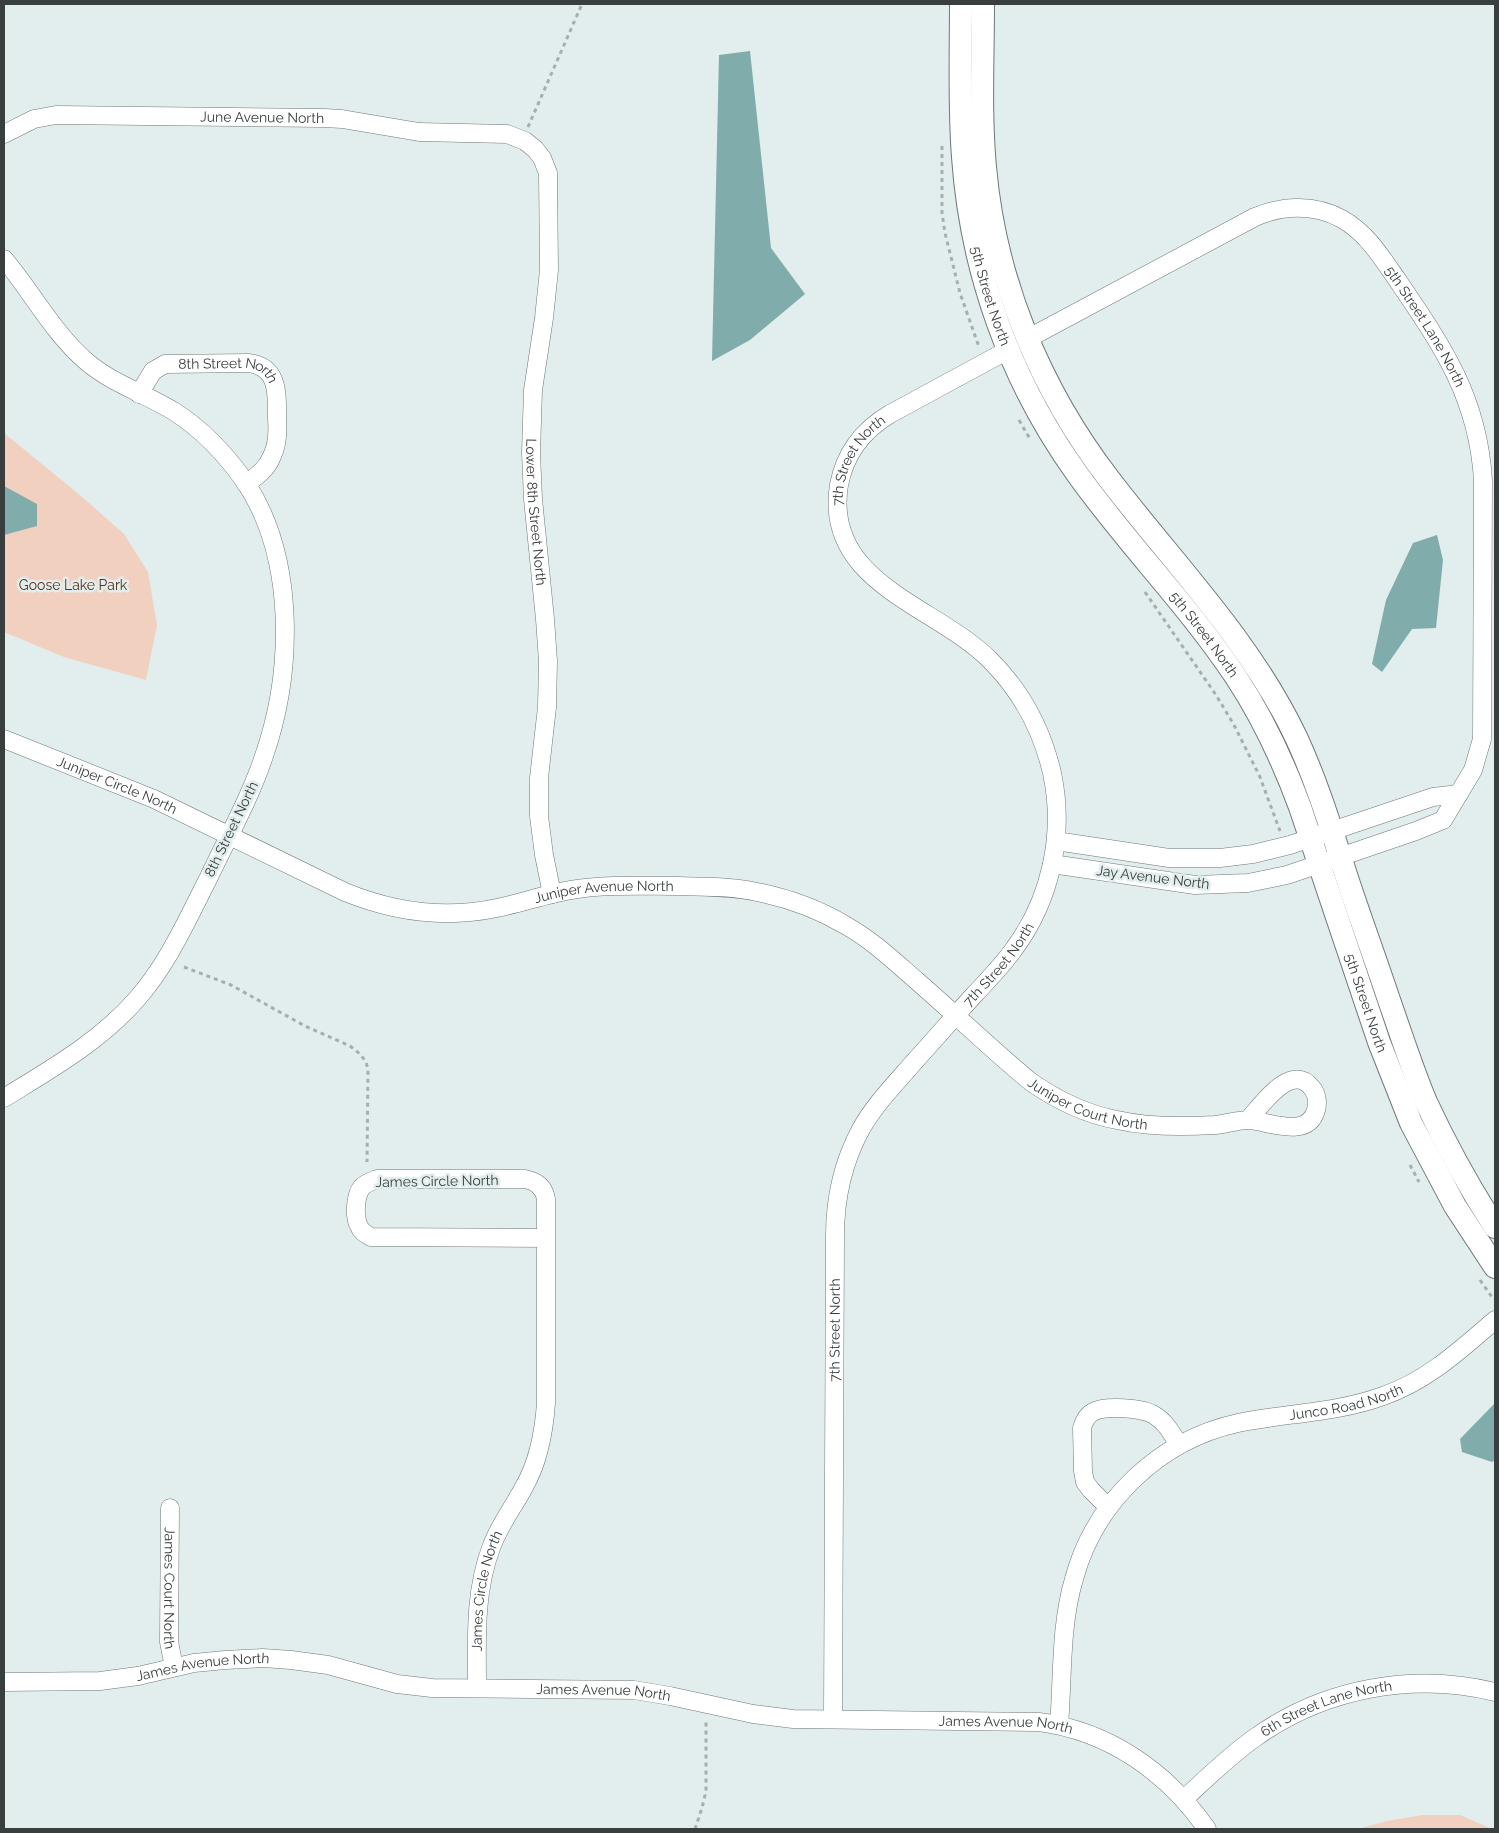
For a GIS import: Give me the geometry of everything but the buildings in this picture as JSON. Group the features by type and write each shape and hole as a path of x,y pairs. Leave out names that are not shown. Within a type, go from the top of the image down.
{"street":[{"name":"5th Street North","path":"961,4 961,128 967,198 979,262 997,323 1008,350 1035,408 1063,454 1096,499 1217,650 1252,702 1290,781 1311,838 1330,860 1425,1100 1454,1158 1495,1227"},
{"name":"5th Street North","path":"983,4 983,112 987,184 999,251 1027,339 1070,424 1087,449 1229,629 1281,708 1306,760 1332,831 1330,860 1379,1042 1411,1123 1455,1206 1495,1267"},
{"name":"June Avenue North","path":"4,134 34,119 56,115 74,115 342,119 419,132 507,134 522,140"},
{"name":"Lower 8th Street North","path":"522,140 530,145 542,158 548,173 550,187 548,276 533,390 531,453 533,499 548,661 547,707 540,766 539,809 544,855 552,894"},
{"name":"5th Street Lane North","path":"1027,339 1246,221 1271,211 1285,208 1300,208 1321,211 1343,219 1366,237 1441,344 1465,395 1479,444 1483,493 1483,732 1481,747 1473,770 1443,820 1330,860"},
{"name":"8th Street North","path":"4,258 54,327 72,347 99,370 176,413 197,429 220,451 246,484 266,521 279,564 283,603 284,650 279,699 268,743 255,780 171,951 143,992 112,1024 90,1043 4,1098"},
{"name":"7th Street North","path":"834,1719 834,1236 838,1196 852,1149 870,1115 889,1090 1002,964 1022,936 1040,900 1052,864 1056,841 1056,798 1049,762 1038,730 1019,695 1002,673 979,650 865,571 856,559 841,528 838,509 839,486 845,463 854,445 866,431 890,414 1008,350"},
{"name":"8th Street North","path":"139,394 153,371 165,364 248,363 255,364 265,370 272,378 277,390 277,445 268,465 260,474 246,484"},
{"name":"Juniper Circle North","path":"4,739 154,800 229,836"},
{"path":"1332,831 1433,797 1459,794"},
{"name":"Jay Avenue North","path":"1056,841 1169,858 1206,859 1259,852 1332,831"},
{"name":"Juniper Avenue North","path":"229,836 345,892 371,902 407,910 447,913 476,912 552,894 610,886 705,887 748,890 790,900 830,917 869,940 956,1015"},
{"name":"Jay Avenue North","path":"1052,864 1172,883 1214,885 1260,881 1287,875 1330,860"},
{"name":"Juniper Court North","path":"956,1015 1031,1082 1057,1099 1090,1113 1126,1122 1156,1125 1213,1125 1248,1120"},
{"name":"James Circle North","path":"477,1688 478,1598 484,1569 498,1530 530,1477 539,1451 545,1422 546,1403 546,1238 546,1196 540,1186 527,1179 377,1179 364,1185 358,1196 358,1224 371,1237 546,1238"},
{"name":"Junco Road North","path":"1059,1725 1065,1626 1070,1591 1083,1551 1094,1530 1108,1507 1139,1474 1179,1445 1210,1431 1237,1424 1342,1407 1385,1396 1412,1384 1436,1370 1495,1320"},
{"path":"1108,1507 1088,1487 1084,1478 1082,1428 1084,1421 1090,1414 1104,1409 1133,1409 1147,1412 1162,1421 1179,1445"},
{"name":"James Court North","path":"170,1508 169,1642 174,1667"},
{"name":"James Avenue North","path":"4,1682 100,1681 126,1678 174,1667 225,1660 279,1658 341,1668 405,1685 432,1688 634,1690 766,1716 793,1719 1020,1720 1059,1725 1098,1738 1121,1749 1154,1771 1184,1799 1207,1829"},
{"name":"6th Street Lane North","path":"1184,1799 1261,1733 1300,1712 1330,1699 1374,1688 1419,1683 1462,1686 1495,1692"}],"path":[{"path":"522,140 582,4"},
{"path":"1016,414 1034,445"},
{"path":"1143,590 1216,695 1234,725 1260,777 1280,831"},
{"path":"184,967 242,991 305,1026 342,1042 360,1054 367,1066 369,1079 367,1162"},
{"path":"695,1829 706,1791 707,1713"}],"green space":[{"name":"Goose Lake Park","path":"4,433 124,534 148,572 157,625 146,680 64,657 4,632"},
{"path":"1423,1815 1460,1815 1492,1829 1358,1829 1387,1821"}],"water":[{"path":"750,51 771,248 805,294 750,340 712,361 719,55"},
{"path":"4,486 37,504 37,526 4,535"},
{"path":"1437,535 1443,560 1436,628 1412,629 1382,672 1372,664 1386,600 1413,543"},
{"path":"1495,1403 1495,1460 1492,1462 1462,1452 1460,1439"}]}
